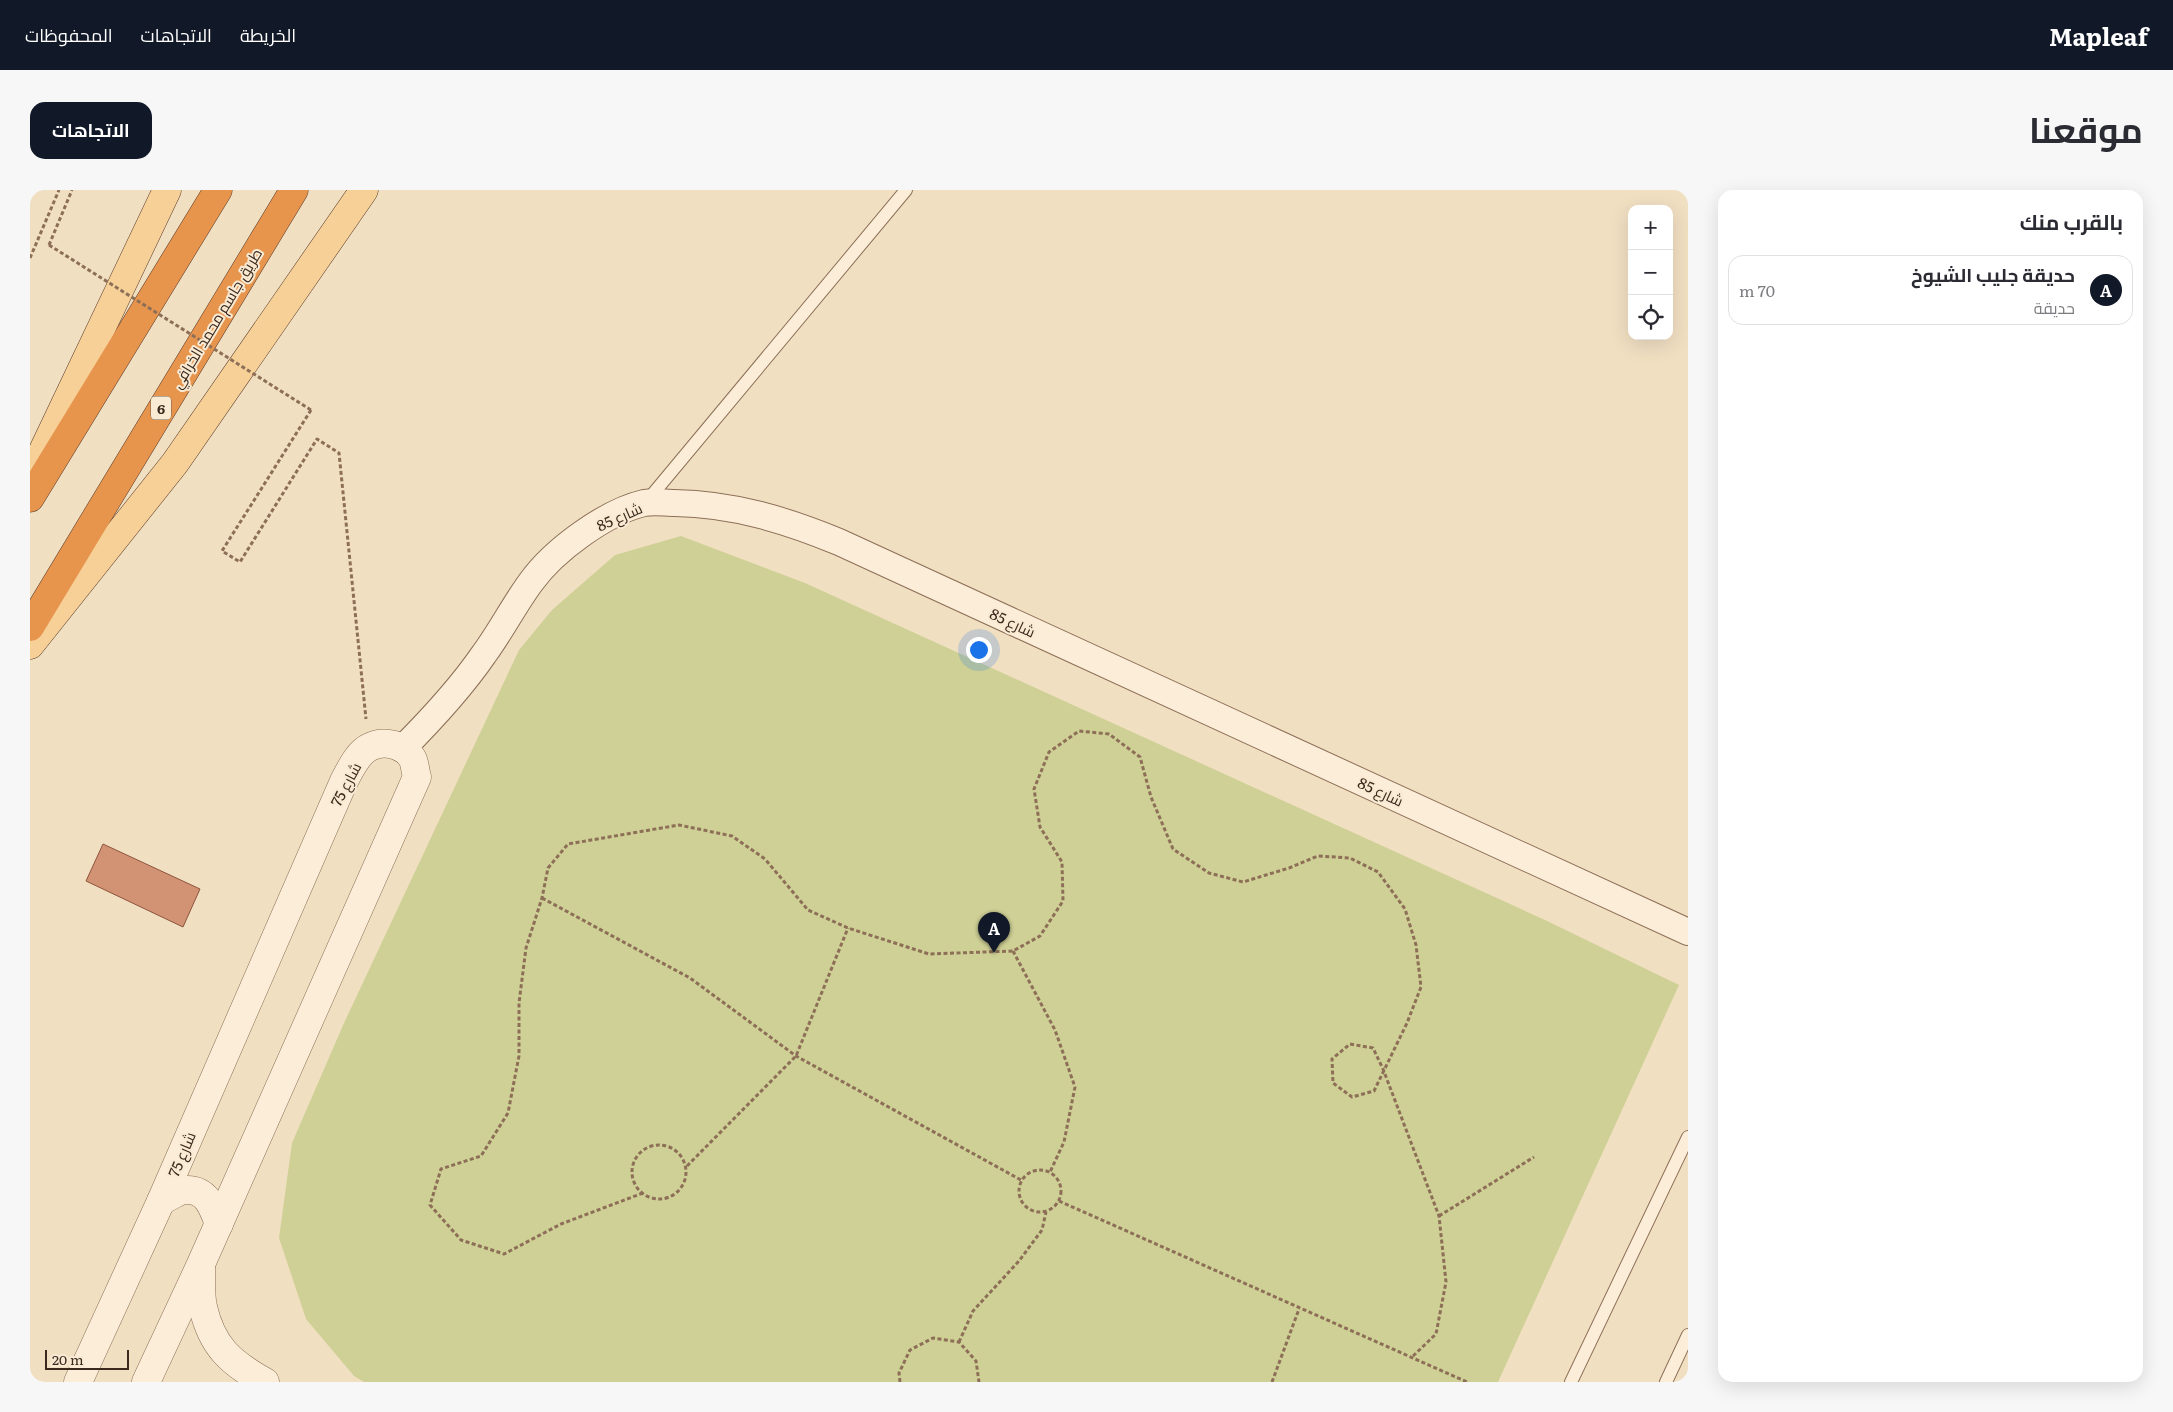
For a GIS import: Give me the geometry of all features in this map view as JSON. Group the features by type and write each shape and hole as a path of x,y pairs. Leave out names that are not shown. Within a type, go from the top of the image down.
{"highway":[{"path":"30,498 218,190"},
{"name":"طريق جاسم محمد الخرافي","path":"30,627 294,190"}],"main road":[{"path":"30,478 167,190"},
{"path":"30,645 176,463 364,190"}],"street":[{"name":"شارع 85","path":"402,749 432,719 459,687 484,654 532,580 564,547 603,520 645,503 694,504 744,510 793,523 839,542 1688,932"},
{"name":"شارع 75","path":"78,1382 161,1202 344,781 354,763 369,747 388,743 402,749"},
{"path":"146,1382 219,1224 416,777 413,758 402,749"},
{"path":"161,1202 185,1190 200,1193 211,1202 219,1224"},
{"path":"201,1264 203,1307 217,1346 244,1370 265,1382"}],"lane":[{"path":"645,503 906,190"},
{"path":"1571,1382 1688,1137"},
{"path":"1666,1382 1688,1335"}],"path":[{"path":"30,258 59,190"},
{"path":"72,190 49,244 311,410 222,551 240,562 318,439 339,453 369,747"},
{"path":"643,1193 561,1224 504,1254 461,1240 430,1205 440,1169 481,1156 508,1113 519,1056 520,1003 526,948 542,898 548,868 568,844 679,825 732,836 765,859 808,910 848,928 929,954 1014,951 1040,936 1063,901 1062,862 1040,827 1034,789 1049,752 1079,731 1109,734 1140,757 1151,797 1173,849 1209,872 1243,882 1289,868 1318,856 1350,858 1378,872 1405,909 1416,945 1421,987 1407,1023 1383,1069 1374,1090 1352,1097 1333,1082 1332,1059 1350,1044 1373,1048 1383,1069 1439,1216 1446,1282 1436,1334 1411,1358"},
{"path":"542,898 690,978 796,1056 1021,1180"},
{"path":"687,1166 676,1150 658,1144 640,1150 631,1168 635,1187 650,1199 669,1198 684,1185 687,1166 796,1056 848,928"},
{"path":"1014,951 1055,1030 1075,1087 1064,1142 1050,1172"},
{"path":"1439,1216 1534,1157"},
{"path":"959,1342 973,1311 1019,1261 1042,1230 1046,1212 1059,1201 1061,1184 1050,1172 1034,1170 1021,1180 1019,1197 1029,1210 1046,1212"},
{"path":"1059,1201 1467,1382"},
{"path":"1272,1382 1299,1309"},
{"path":"900,1382 899,1373 910,1350 933,1338 959,1342 976,1361 980,1382"}],"green space":[{"path":"681,536 805,583 1545,920 1679,985 1498,1382 364,1382 354,1376 306,1319 279,1238 292,1143 344,1023 519,650 552,610 615,555"}],"building":[{"path":"103,844 200,889 183,927 86,881"}],"place":[{"name":"حديقة جليب الشيوخ","path":"994,953"}]}
